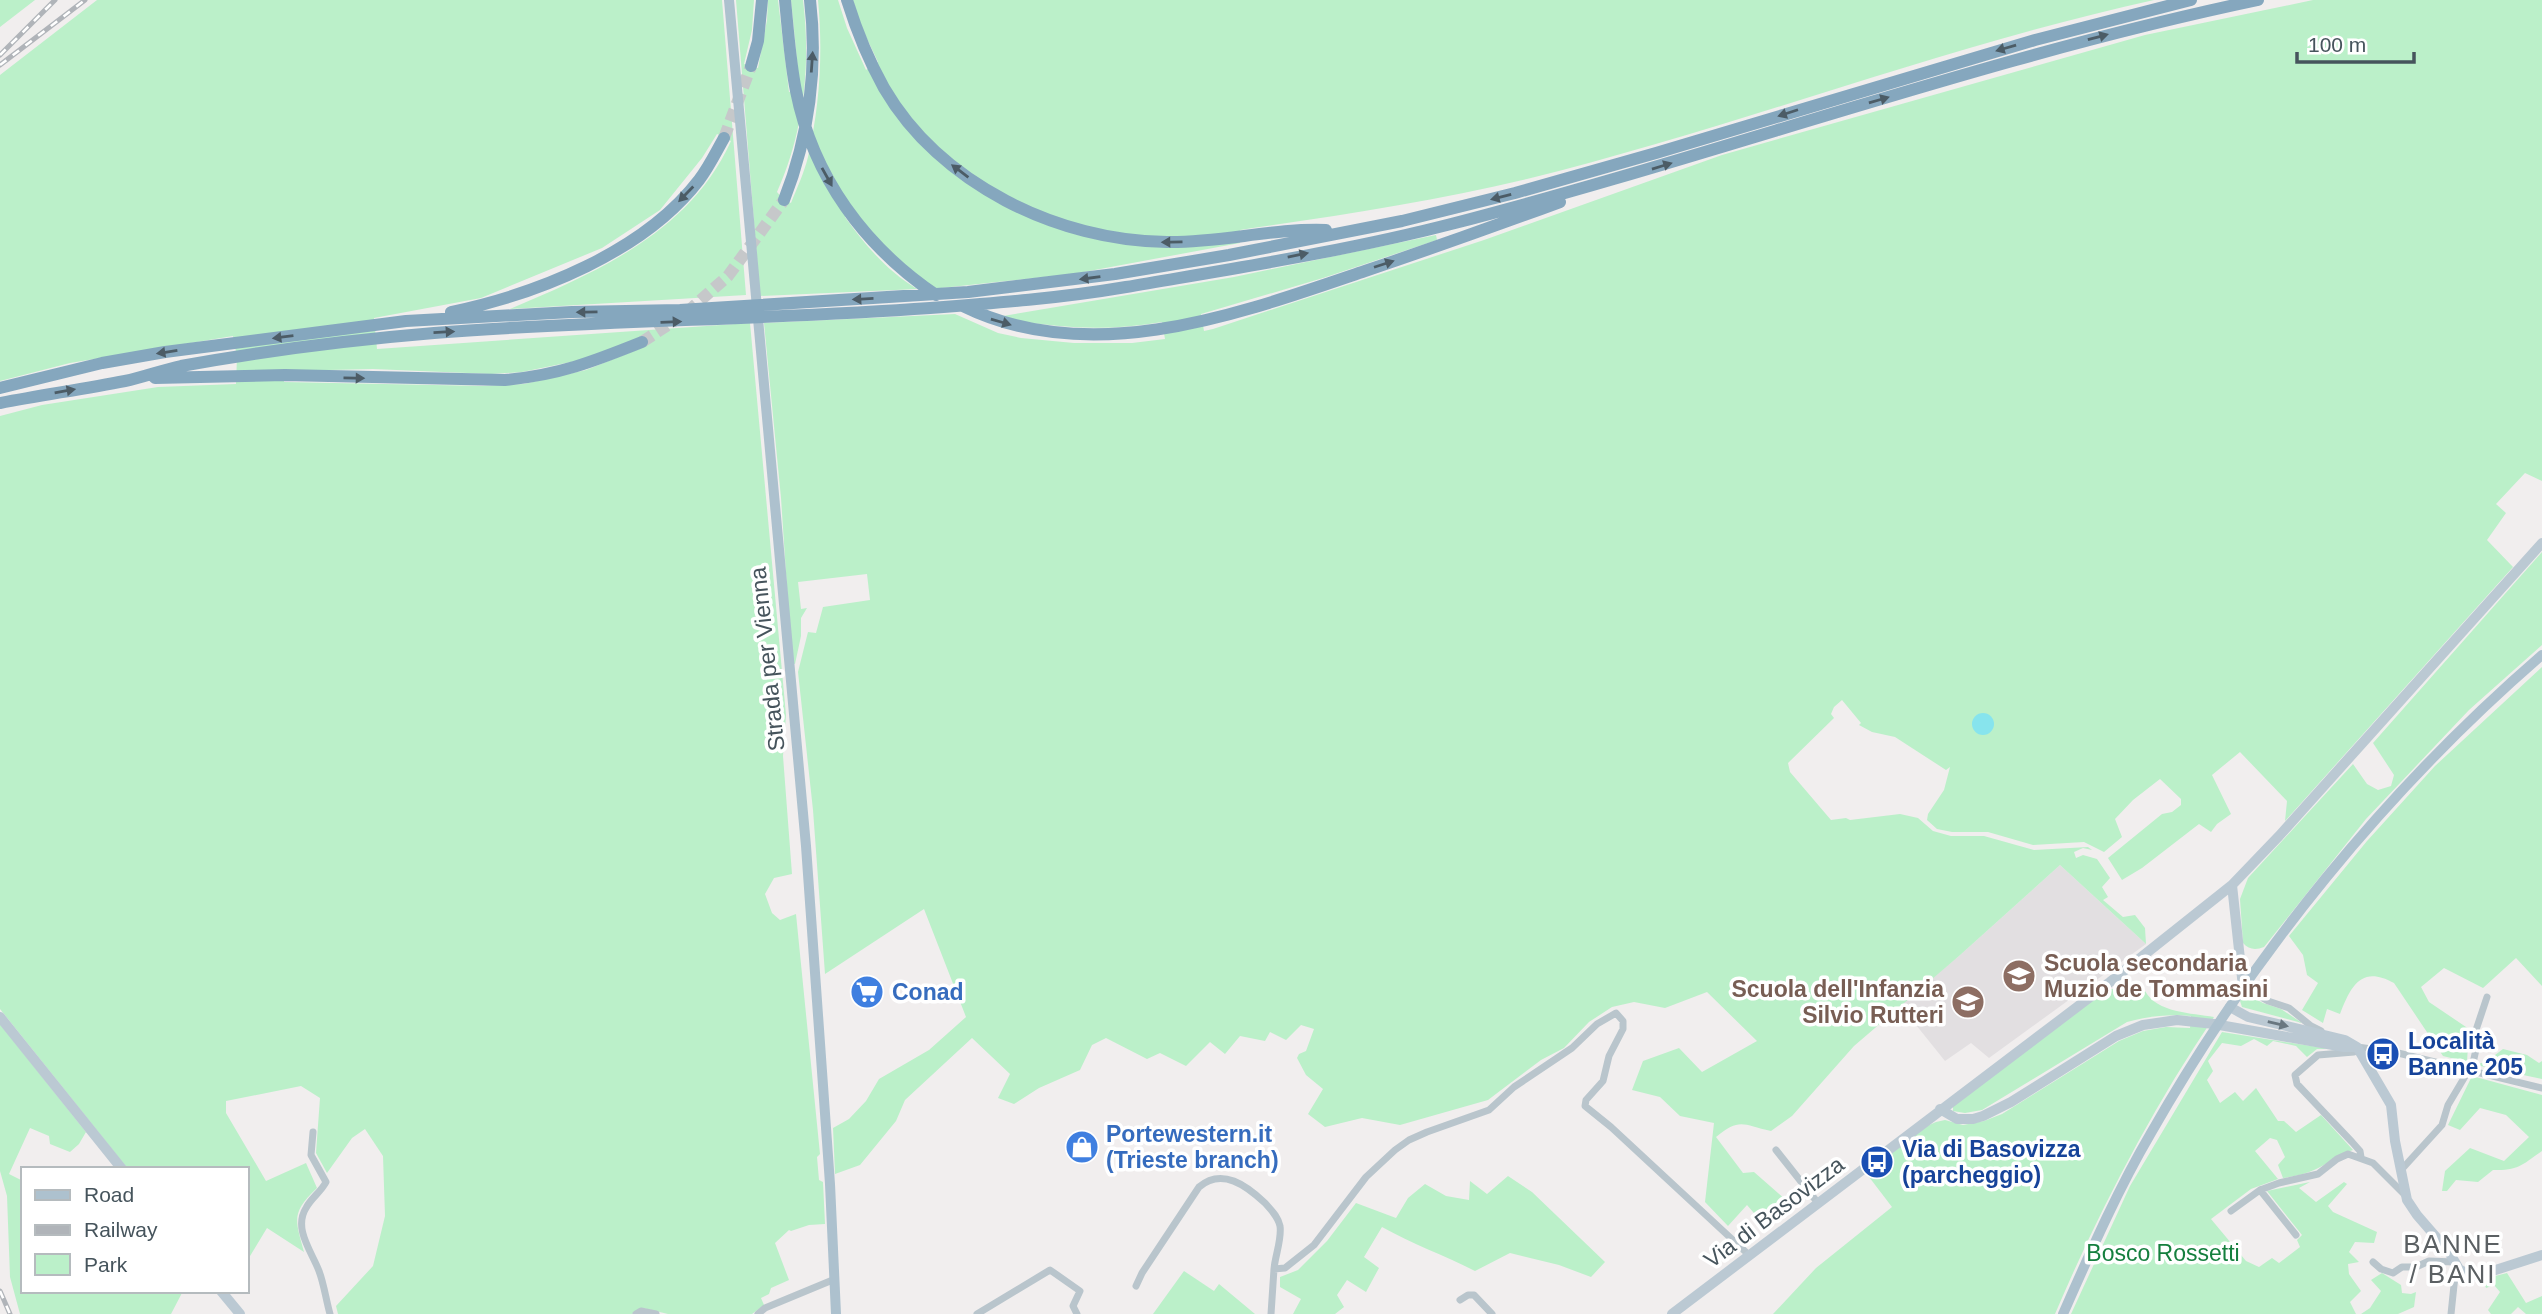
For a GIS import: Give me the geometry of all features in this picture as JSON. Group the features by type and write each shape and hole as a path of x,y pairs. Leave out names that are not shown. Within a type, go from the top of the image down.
{"highway":[{"path":"751,66 758,41 762,0"},
{"path":"785,0 796,91 813,149 825,176 849,213 874,245 900,269 939,296 981,315 1025,328 1066,334 1112,334 1202,321 1306,291 1480,232 1630,175"},
{"path":"783,200 803,144 813,51 810,0"},
{"path":"847,0 884,88 926,142 964,175 1011,203 1056,222 1109,236 1167,242 1321,229 1355,231"},
{"path":"0,388 109,361 235,342 375,332 437,333 830,315 1042,298 1118,289 1528,190 2023,43 2191,0"},
{"path":"406,321 572,312 680,310 968,292 1230,261 1450,224 1630,175 2039,53 2258,0"},
{"path":"0,403 130,380 170,368 375,332 406,321 512,297 567,274 644,232 699,180 724,138"},
{"path":"130,380 237,375 505,380 576,368 642,342"}],"main road":[{"name":"Strada per Vienna","path":"729,0 806,846 830,1184 836,1314"},
{"name":"Via di Basovizza","path":"1672,1314 2110,982 2232,885 2542,543"},
{"path":"2063,1314 2107,1216 2150,1135 2186,1073 2243,987 2364,832 2457,732 2542,655"},
{"path":"2232,885 2243,987"},
{"path":"2230,1007 2248,1017 2328,1035 2357,1047 2391,1105 2395,1142 2405,1195 2410,1206 2463,1272 2473,1276 2491,1273 2542,1255"},
{"path":"0,1017 120,1167"},
{"path":"1940,1110 1957,1119 1983,1116 2130,1029 2169,1020 2357,1047"},
{"path":"222,1293 240,1314"}],"street":[{"path":"2243,987 2268,1001 2290,1008 2311,1026 2328,1035"},
{"path":"2402,1169 2442,1125 2448,1105 2470,1069 2477,1045 2476,1030 2487,997"},
{"path":"1274,1269 1285,1268 1307,1251 1366,1177 1380,1162 1409,1140 1489,1110 1505,1094 1572,1048 1616,1013 1620,1016 1623,1029 1613,1046 1604,1081 1586,1100 1585,1106 1749,1255"},
{"path":"2361,1157 2360,1151 2352,1142 2301,1090 2295,1075 2318,1055 2348,1054 2354,1052 2357,1047 2394,1052 2542,1088"},
{"path":"313,1132 311,1155 326,1182 321,1192 305,1208 302,1229 310,1255 318,1269 330,1314"},
{"path":"1776,1150 1818,1203"},
{"path":"2231,1211 2260,1190 2318,1174 2343,1156 2361,1157 2373,1163 2405,1195"},
{"path":"1136,1286 1199,1187 1224,1178 1250,1189 1275,1214 1280,1226 1271,1314"},
{"path":"2260,1190 2296,1235"},
{"path":"2373,1262 2381,1269 2393,1273 2402,1267 2416,1267 2429,1261 2455,1264 2456,1280 2451,1314"},
{"path":"977,1314 1050,1270 1080,1291 1073,1307 1077,1314"},
{"path":"2456,1280 2473,1276"},
{"path":"758,1314 765,1308 835,1279"},
{"path":"1460,1300 1474,1295 1492,1314"},
{"path":"636,1314 641,1311 656,1314"}],"shaded area":[{"name":"Scuola secondaria Muzio de Tommasini","path":"2060,865 2146,944 1989,1058 1971,1043 1945,1061 1900,1005"}],"green space":[{"path":"0,0 35,0 0,27"},
{"path":"97,0 722,0 746,295 510,309 607,264 666,224 691,200 713,173 731,141 717,134 702,158 660,210 602,248 481,298 374,318 377,349 750,323 786,715 783,756 792,874 774,878 765,894 772,913 780,920 796,914 825,1224 789,1230 775,1243 789,1280 771,1288 769,1294 761,1298 764,1305 752,1314 668,1314 643,1308 632,1314 338,1314 336,1306 373,1266 385,1216 383,1156 365,1129 352,1138 327,1173 316,1153 320,1098 301,1086 226,1101 226,1113 266,1181 306,1163 317,1188 303,1204 297,1217 304,1252 267,1228 248,1259 248,1167 126,1167 0,1009 0,416 42,405 158,387 236,384 237,357 233,336 70,363 0,381 0,75","holes":["644,347 586,370 524,384 483,386 284,382 284,371 373,369 491,374 522,372"]},
{"path":"736,0 754,0 752,30 744,64 758,68 768,0 778,0 789,92 800,90 791,0 803,0 806,49 803,98 794,146 777,192 791,203 806,163 818,98 818,0 838,0 866,70 878,62 860,24 853,0 2154,0 1996,40 1684,136 1527,179 1419,202 1240,230 1240,243 1073,274 932,289 882,245 853,211 845,217 861,238 886,266 917,289 760,296"},
{"path":"2313,0 2542,0 2542,481 2525,473 2496,504 2506,513 2487,540 2513,567 2285,821 2287,801 2240,752 2212,775 2231,814 2211,832 2199,824 2122,880 2108,858 2162,814 2172,812 2181,805 2181,799 2160,779 2133,800 2115,819 2122,837 2104,852 2084,842 2033,845 1988,832 1952,832 1937,829 1927,820 1928,814 1944,790 1950,767 1946,770 1895,737 1872,732 1859,725 1861,723 1842,700 1834,707 1831,714 1834,718 1788,763 1790,772 1831,820 1900,814 1918,818 1933,831 1951,836 1984,836 2034,850 2088,847 2092,850 2083,848 2074,852 2076,858 2083,855 2097,859 2110,878 2102,887 2108,897 2103,900 2123,917 2135,915 2145,928 2146,944 2060,865 1854,1046 1792,1116 1771,1131 1742,1124 1731,1127 1716,1137 1743,1173 1754,1172 1794,1207 1766,1227 1747,1205 1728,1226 1705,1202 1714,1123 1680,1116 1660,1097 1632,1090 1643,1061 1679,1048 1702,1072 1757,1041 1707,992 1665,1008 1634,1002 1612,1007 1589,1022 1564,1048 1541,1060 1488,1100 1400,1125 1362,1118 1325,1127 1308,1114 1323,1089 1306,1075 1297,1058 1306,1051 1314,1029 1301,1025 1286,1040 1270,1032 1265,1041 1240,1036 1225,1054 1210,1042 1186,1066 1160,1053 1147,1059 1106,1038 1092,1045 1080,1070 1039,1088 1014,1104 998,1098 1010,1074 972,1038 905,1100 896,1121 860,1165 835,1174 833,1128 849,1119 866,1101 879,1079 929,1050 966,1017 924,909 825,974 813,810 798,672 808,632 816,633 823,607 870,600 867,574 798,582 801,609 807,608 801,618 801,636 795,664 792,663 781,498 764,323 955,314 998,333 1021,338 1074,343 1132,343 1165,339 1162,322 1100,328 1038,324 997,317 1234,277 1436,235 1437,240 1323,278 1201,314 1204,331 1484,240 1722,155 2145,35"},
{"path":"2542,552 2542,645 2469,710 2366,819 2264,947 2253,949 2245,945 2240,899 2248,878 2353,764 2367,784 2378,790 2391,786 2394,775 2373,743"},
{"path":"2542,667 2542,986 2516,958 2483,988 2444,968 2421,987 2429,1002 2469,1029 2467,1062 2443,1056 2394,983 2383,978 2366,977 2359,981 2353,987 2340,1014 2327,1009 2323,1023 2302,1010 2318,983 2307,975 2303,955 2289,936 2367,841 2435,766"},
{"path":"2121,988 2145,991 2166,1008 2214,1017 2127,1162 2055,1314 1773,1314 1816,1268 1892,1207 1866,1173 1927,1126 1945,1120 1963,1125 1984,1121 2002,1114 2119,1041 2143,1031 2166,1027 2190,1028 2191,1016 2159,1016 2127,1022 1982,1110 1965,1113 1953,1111 1953,1106 2105,990"},
{"path":"2246,994 2281,1009 2302,1023 2242,1007 2240,1001"},
{"path":"0,1024 86,1132 70,1152 50,1144 49,1136 30,1128 9,1174 21,1180 21,1293 182,1293 171,1314 20,1314 10,1277 7,1196 0,1171"},
{"name":"Bosco Rossetti","path":"2222,1032 2330,1049 2317,1049 2307,1057 2296,1046 2273,1041 2267,1046 2254,1039 2241,1046 2222,1043 2208,1061 2213,1071 2207,1080 2220,1103 2235,1092 2243,1101 2256,1088 2278,1121 2284,1121 2296,1132 2321,1115 2353,1150 2313,1171 2283,1178 2278,1165 2285,1157 2277,1140 2270,1138 2255,1151 2278,1179 2251,1189 2211,1219 2246,1261 2259,1267 2272,1258 2279,1263 2300,1247 2297,1240 2302,1235 2267,1191 2310,1182 2299,1188 2316,1202 2344,1182 2347,1184 2328,1206 2333,1212 2377,1232 2374,1243 2355,1242 2349,1252 2359,1262 2348,1264 2349,1274 2361,1291 2350,1302 2356,1314 2071,1314 2130,1186"},
{"path":"2503,1049 2527,1055 2539,1063 2542,1061 2542,1079 2476,1065 2487,1061"},
{"path":"2472,1076 2542,1095 2542,1151 2515,1168 2493,1170 2478,1182 2456,1180 2447,1191 2442,1191 2445,1171 2470,1148 2504,1161 2529,1137 2506,1115 2480,1108 2460,1130 2448,1125"},
{"path":"1508,1176 1532,1192 1605,1262 1591,1277 1559,1265 1510,1253 1475,1271 1382,1227 1364,1257 1379,1268 1366,1292 1347,1280 1337,1295 1344,1307 1335,1314 1293,1314 1301,1299 1280,1287 1280,1277 1298,1270 1327,1241 1356,1203 1396,1218 1408,1198 1425,1184 1446,1196 1469,1200 1470,1181 1487,1194"},
{"path":"1184,1271 1214,1291 1219,1284 1255,1314 1153,1314"},
{"path":"2382,1273 2401,1285 2402,1293 2416,1292 2414,1307 2398,1314 2361,1314 2370,1308 2381,1291 2371,1280"},
{"path":"2507,1273 2526,1303 2542,1296 2542,1314 2526,1314 2518,1307 2511,1314 2491,1314 2488,1310 2500,1292 2494,1285 2486,1288 2483,1279"}],"water":[{"path":"1983,713 1991,716 1994,724 1991,732 1983,735 1975,732 1972,724 1975,716"}],"tunnel":[{"path":"724,138 751,66"},
{"path":"642,342 686,313 728,276 784,200"}],"railway":[{"path":"0,55 55,0"},
{"path":"0,65 85,0"},
{"path":"0,1291 10,1314"}],"place":[{"name":"Scuola secondaria Muzio de Tommasini","path":"2019,976"},
{"name":"Conad","path":"867,992"},
{"name":"Scuola dell'Infanzia Silvio Rutteri","path":"1968,1002"},
{"name":"Località Banne 205","path":"2383,1054"},
{"name":"Portewestern.it (Trieste branch)","path":"1082,1147"},
{"name":"Via di Basovizza (parcheggio)","path":"1877,1162"}],"district":[{"name":"BANNE / BANI","path":"2453,1259"}]}
